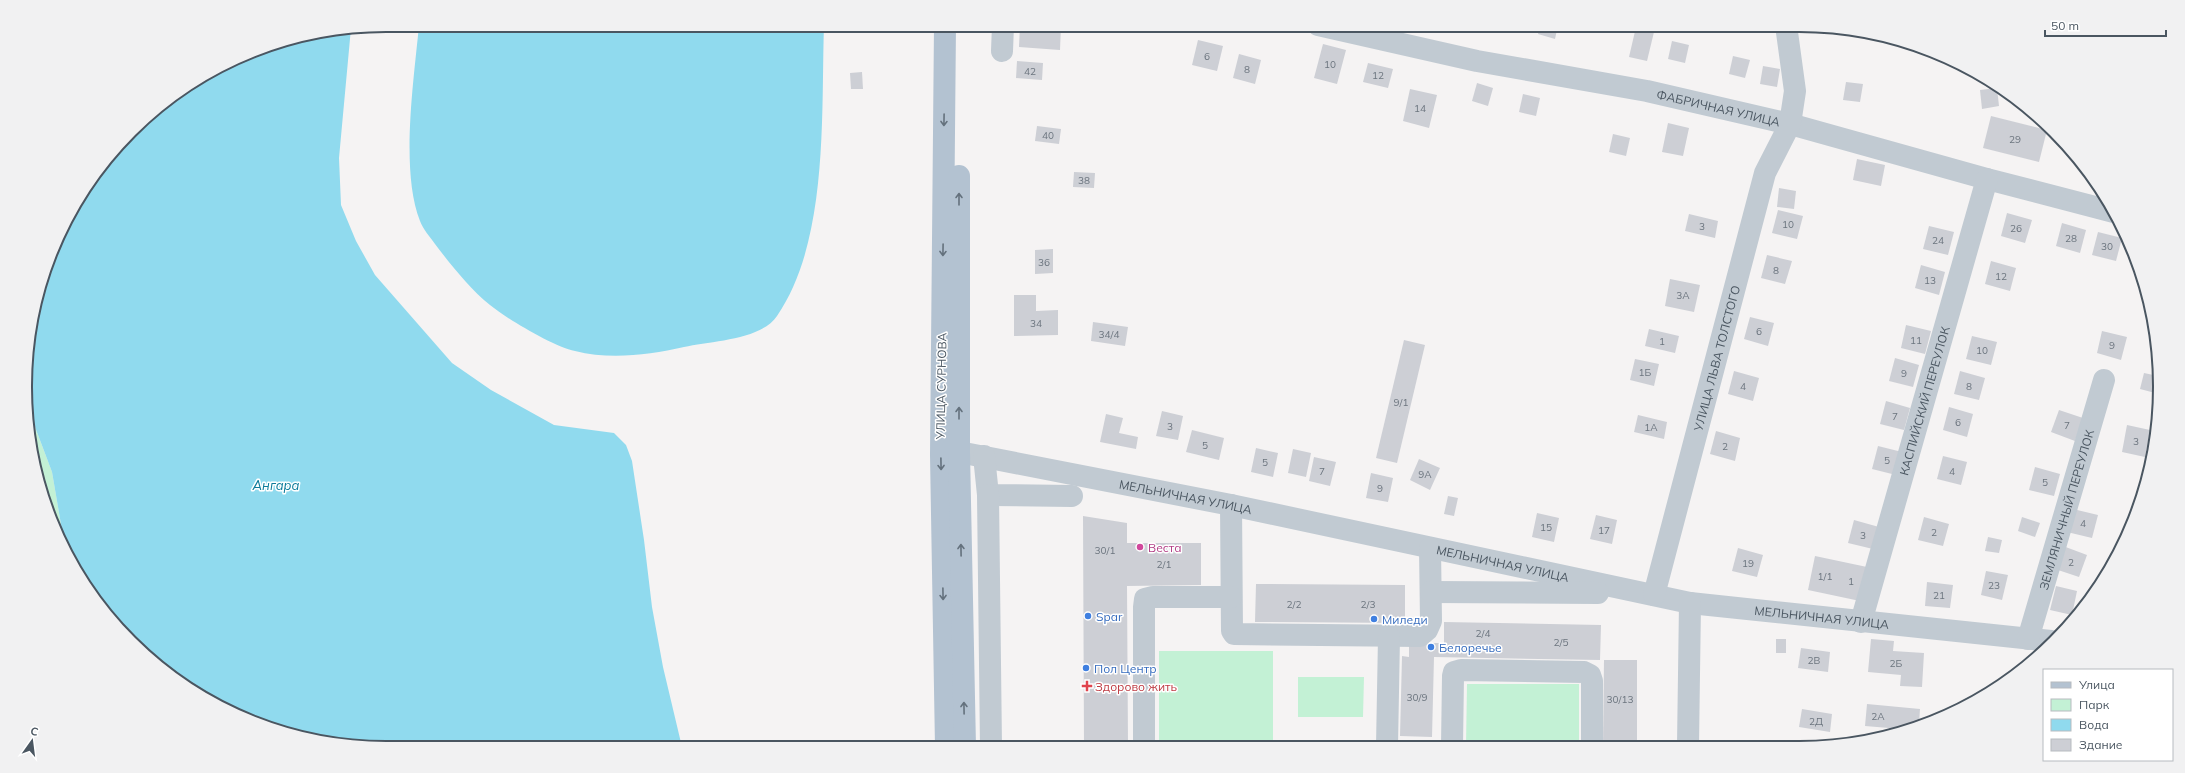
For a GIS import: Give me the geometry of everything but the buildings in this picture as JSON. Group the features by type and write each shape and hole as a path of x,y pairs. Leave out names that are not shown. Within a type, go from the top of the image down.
{"main road":[{"name":"УЛИЦА СУРНОВА","path":"945,32 941,455 946,741"},
{"name":"УЛИЦА СУРНОВА","path":"958,32 959,452 965,741"}],"street":[{"path":"1002,51 1003,32"},
{"name":"ФАБРИЧНАЯ УЛИЦА","path":"1349,32 1476,61 1647,92 1790,124 1987,179 2107,210"},
{"name":"УЛИЦА ЛЬВА ТОЛСТОГО","path":"1650,594 1765,173 1790,124 1795,91 1787,32"},
{"name":"КАСПИЙСКИЙ ПЕРЕУЛОК","path":"1861,622 1987,179"},
{"name":"ЗЕМЛЯНИЧНЫЙ ПЕРЕУЛОК","path":"2028,638 2104,380"},
{"name":"МЕЛЬНИЧНАЯ УЛИЦА","path":"959,452 1231,505 1690,603 2046,640"},
{"path":"984,456 988,495 991,741"},
{"path":"988,495 1072,496"},
{"path":"1231,505 1231,597 1232,631 1234,634 1416,637 1427,630 1431,621 1430,548"},
{"path":"1431,592 1650,594"},
{"path":"1144,741 1145,599 1153,597 1231,597"},
{"path":"1688,741 1690,603"},
{"path":"1387,741 1389,637"},
{"path":"1452,741 1452,680 1454,672 1461,670 1584,672 1590,674 1592,681 1592,741"}],"green space":[{"path":"34,425 52,472 61,527 44,478"},
{"path":"1159,651 1273,651 1273,741 1159,741"},
{"path":"1298,677 1364,677 1363,717 1298,717"},
{"path":"1467,684 1579,684 1579,741 1466,741"}],"water":[{"path":"418,32 824,32 822,136 819,175 814,214 806,251 794,285 777,316 770,324 748,335 657,352 616,356 588,354 555,344 519,325 490,305 475,292 423,227 414,200 411,177 410,124"},
{"name":"Ангара","path":"350,34 339,158 341,205 356,241 375,275 452,363 491,390 554,425 614,433 626,445 632,461 652,607 663,667 681,741 363,740 340,738 295,729 251,714 209,694 171,668 136,637 105,602 79,564 61,527 52,472 34,425 32,386 35,340 44,295 51,273 59,251 79,209 105,171 136,136 171,105 209,79 251,59 295,44"}],"place":[{"name":"Веста","path":"1140,547"},
{"name":"Spar","path":"1088,616"},
{"name":"Миледи","path":"1374,619"},
{"name":"Белоречье","path":"1431,647"},
{"name":"Пол Центр","path":"1086,668"},
{"name":"Здорово жить","path":"1087,686"}]}
